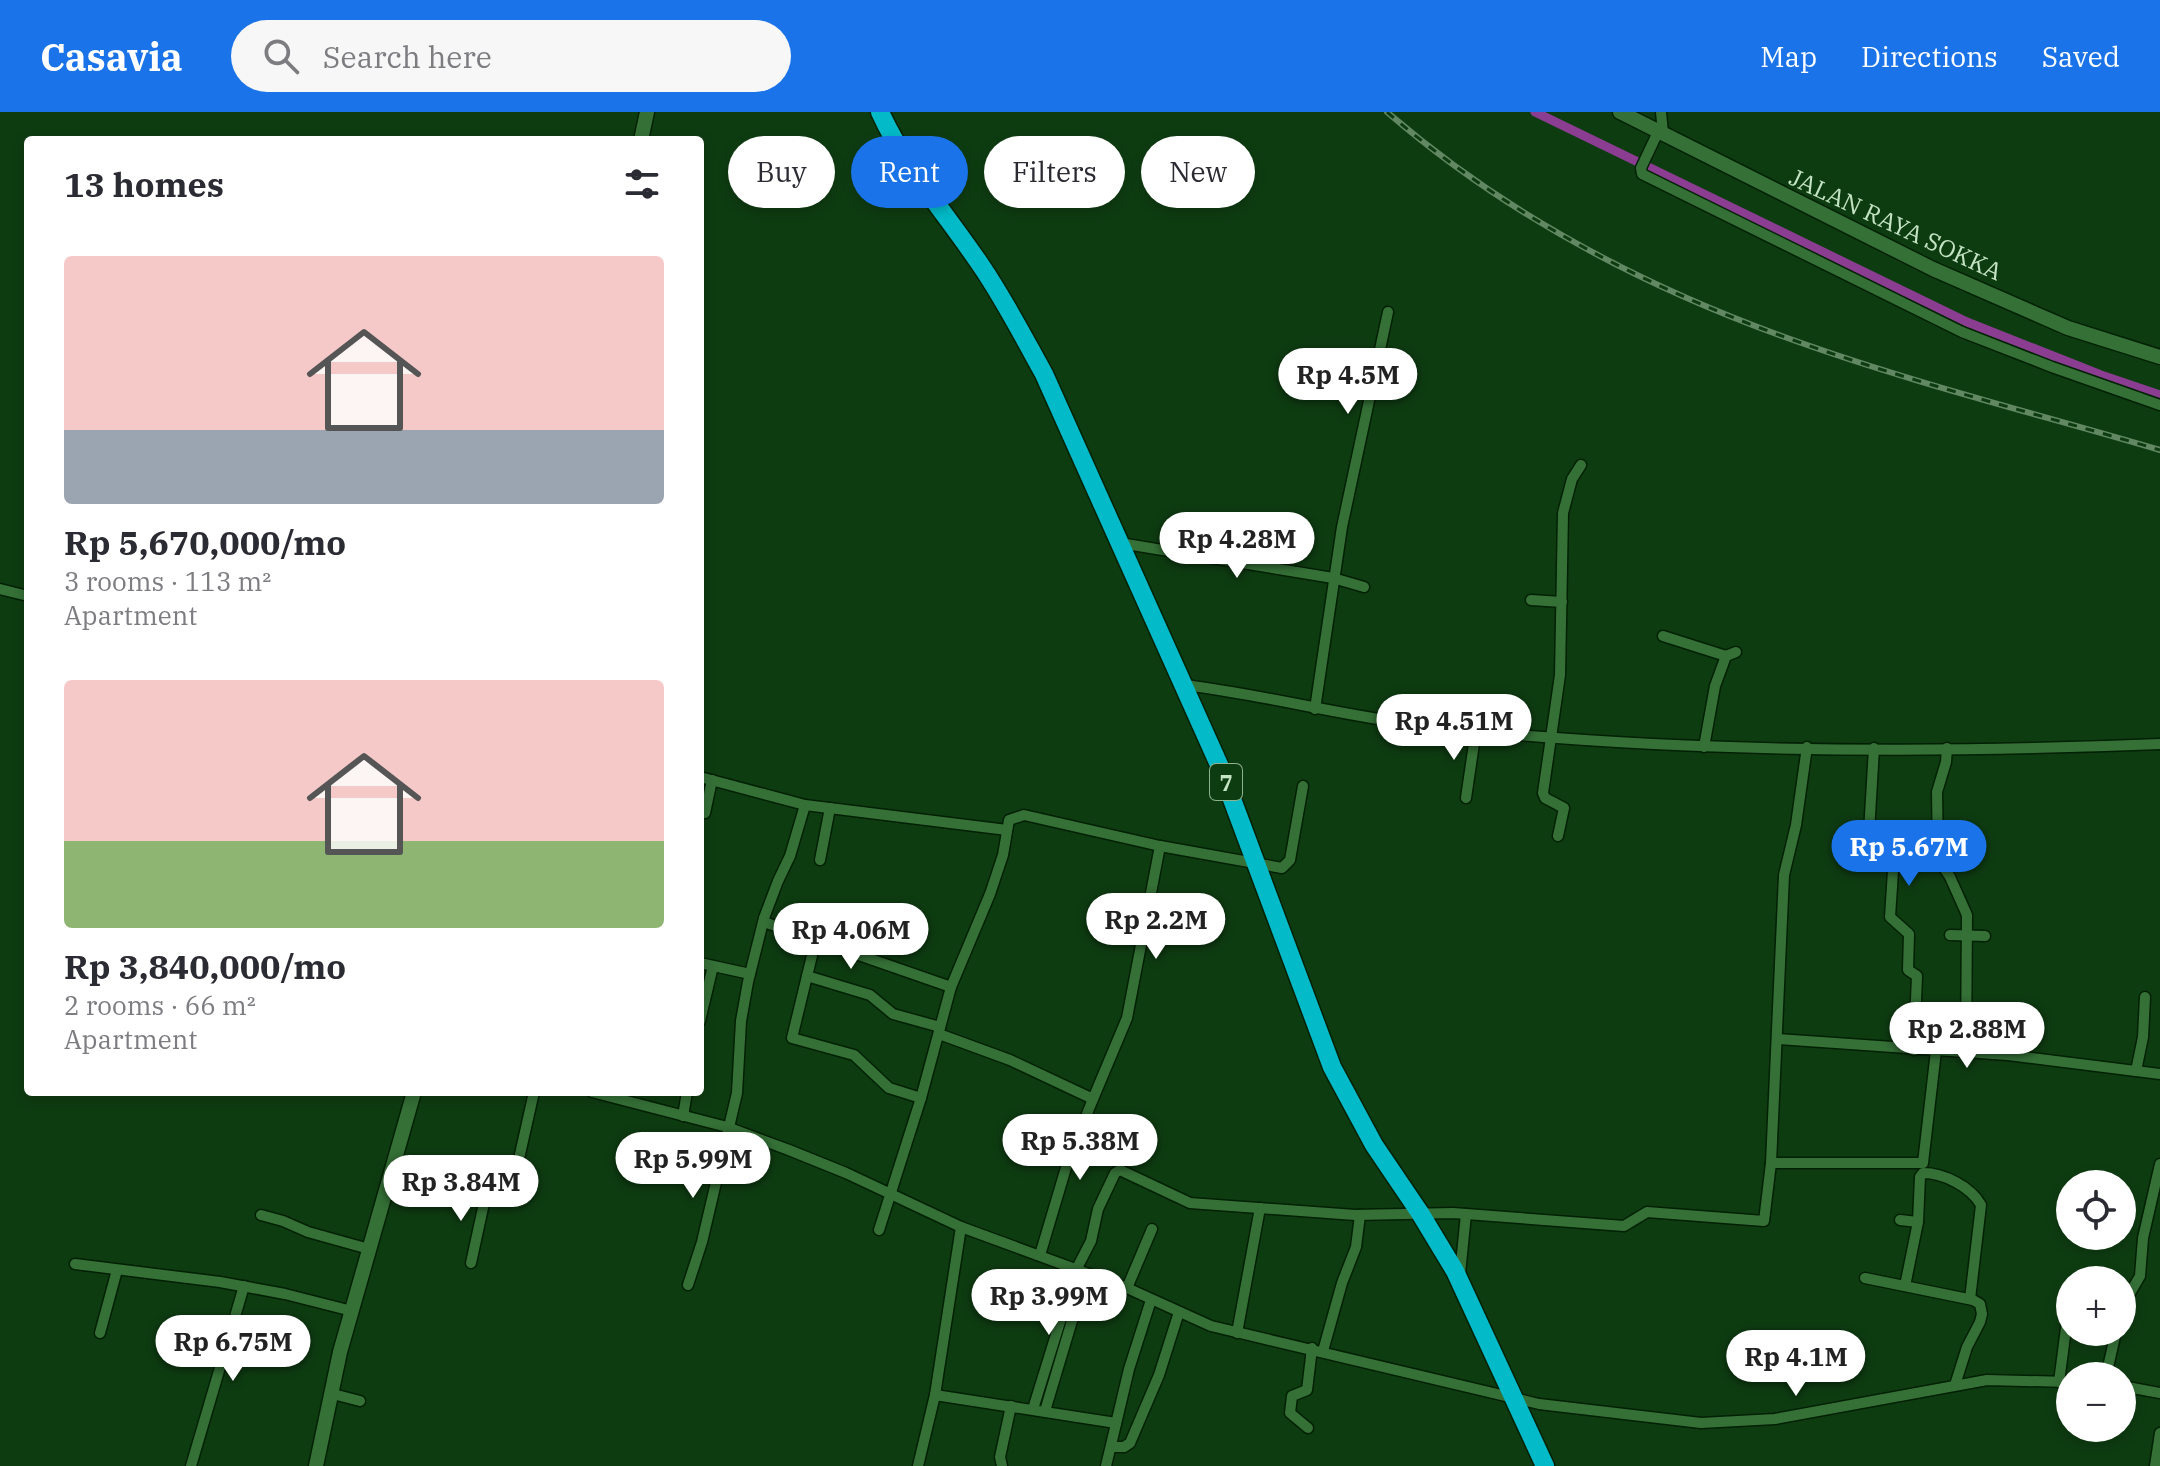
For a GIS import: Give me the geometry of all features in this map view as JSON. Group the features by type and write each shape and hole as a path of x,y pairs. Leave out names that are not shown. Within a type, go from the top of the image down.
{"highway":[{"name":"7","path":"880,112 914,175 975,257 1017,323 1070,430 1220,767 1339,1081 1374,1145 1420,1213 1459,1280 1545,1466"}],"main road":[{"path":"642,136 647,112"},
{"name":"JALAN RAYA SOKKA","path":"1620,112 1933,269 2068,328 2160,357"},
{"path":"316,1466 352,1311 413,1096"}],"street":[{"path":"1661,112 1660,132 1641,168 1642,174 1925,315 2007,351 2160,405"},
{"path":"1315,709 1333,578 1388,312"},
{"path":"1558,836 1564,808 1543,796 1560,675 1563,513 1572,479 1581,465"},
{"path":"1118,543 1333,578 1364,587"},
{"path":"0,589 24,595"},
{"path":"1531,600 1562,602"},
{"path":"1663,636 1731,654 1715,686 1704,747"},
{"path":"1184,685 1357,717 1551,738 1704,747 1947,748 2160,744"},
{"path":"1466,798 1476,730"},
{"path":"1033,1409 1081,1272 1098,1209 1118,1170 1190,1203 1360,1215 1466,1214 1624,1226 1647,1212 1764,1221 1771,1163 1784,875 1796,825 1807,747"},
{"path":"1874,748 1868,849 1871,855 1912,857"},
{"path":"1947,748 1937,792 1938,859 1965,908 1968,936 1966,1053"},
{"path":"704,778 805,805 1007,830"},
{"path":"705,813 712,780"},
{"path":"879,1230 921,1098 951,987 1003,855 1009,820 1024,815 1160,846 1282,868 1289,864 1303,786"},
{"path":"688,1285 702,1242 737,1093 741,1021 750,974 764,922 797,836 805,805"},
{"path":"820,860 830,808"},
{"path":"1040,1255 1068,1161 1127,1018 1160,846"},
{"path":"1894,856 1890,918 1909,934 1908,970 1917,976 1914,1050"},
{"path":"764,922 951,987"},
{"path":"1950,935 1985,936"},
{"path":"816,939 792,1038 854,1055 889,1088 921,1098"},
{"path":"704,964 750,974"},
{"path":"704,1004 713,966"},
{"path":"807,976 870,995 893,1014 1010,1060 1093,1099"},
{"path":"2136,1071 2143,1037 2145,997"},
{"path":"1777,1039 2008,1055 2160,1074"},
{"path":"1905,1286 1918,1222 1918,1170 1924,1159 1936,1051"},
{"path":"393,1171 505,1197 509,1194 533,1096"},
{"path":"607,1096 727,1127 846,1173 961,1227 1127,1288 1211,1326 1516,1398 1660,1420 1741,1422 1775,1419 1999,1379 2056,1382"},
{"path":"683,1116 686,1096"},
{"path":"1771,1163 1918,1170 1947,1177 1981,1202 1970,1299"},
{"path":"2136,1283 2140,1276 2143,1238 2160,1164"},
{"path":"471,1263 486,1194"},
{"path":"1237,1333 1260,1208"},
{"path":"1459,1280 1466,1214"},
{"path":"261,1215 369,1249"},
{"path":"1308,1428 1290,1413 1292,1396 1307,1390 1318,1350 1353,1258 1360,1215"},
{"path":"1900,1220 1918,1222"},
{"path":"918,1466 935,1395 961,1227"},
{"path":"1127,1288 1152,1229"},
{"path":"75,1264 244,1286 352,1311"},
{"path":"100,1333 117,1270"},
{"path":"1045,1411 1081,1272"},
{"path":"1865,1278 1970,1299 1980,1304 1982,1314 1955,1385"},
{"path":"1093,1302 1103,1279"},
{"path":"191,1466 244,1286"},
{"path":"1106,1466 1131,1361 1151,1300"},
{"path":"1111,1447 1124,1447 1130,1443 1164,1361 1179,1312"},
{"path":"2136,1389 2160,1393"},
{"path":"333,1394 360,1401"},
{"path":"935,1395 1116,1423"},
{"path":"1002,1466 1000,1457 1011,1406"},
{"path":"2155,1466 2160,1433"}],"waterway":[{"path":"1535,112 1967,322 2160,395"}],"railway":[{"path":"1387,112 1432,149 1529,215 1579,245 1684,297 1838,356 2160,450"}]}
